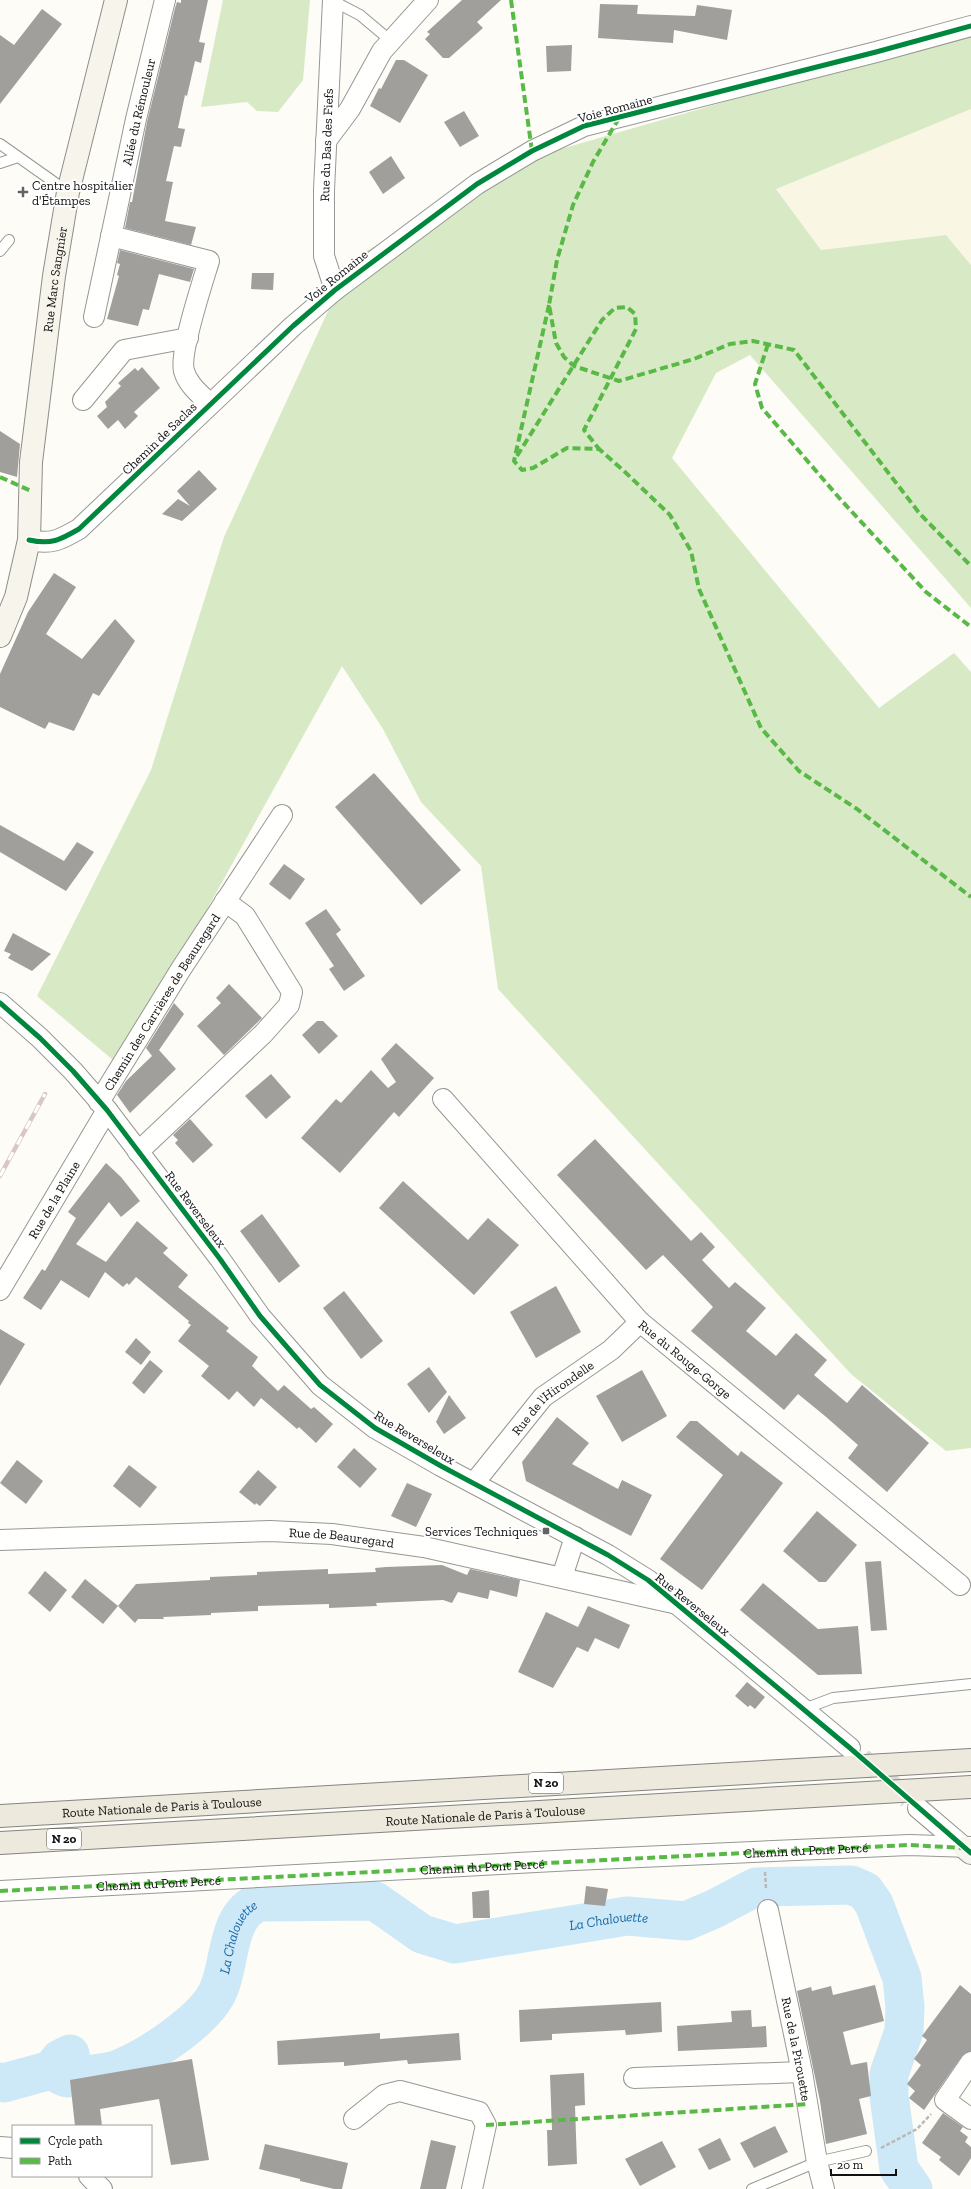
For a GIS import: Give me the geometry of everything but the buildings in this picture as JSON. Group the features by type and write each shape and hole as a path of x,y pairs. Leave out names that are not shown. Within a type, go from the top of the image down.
{"main road":[{"name":"Route Nationale de Paris à Toulouse","path":"0,1816 971,1760"},
{"name":"Route Nationale de Paris à Toulouse","path":"0,1843 971,1787"}],"street":[{"name":"Rue Marc Sangnier","path":"0,636 16,597 29,540 30,462 54,276 68,192 116,0"},
{"name":"Allée du Rémouleur","path":"94,317 136,119 165,0"},
{"path":"326,141 350,109 382,51 428,0"},
{"name":"Rue du Bas des Fiefs","path":"333,1 324,190 324,256 335,290"},
{"name":"Voie Romaine","path":"293,326 335,290 477,184 532,151 584,126 876,52 971,26"},
{"path":"111,236 209,260 188,338 183,369 188,382 210,404"},
{"name":"Chemin de Saclas","path":"29,540 42,543 60,540 79,529 293,326"},
{"path":"82,400 124,350 188,338"},
{"name":"Chemin des Carrières de Beauregard","path":"103,1106 226,901 282,815"},
{"name":"Chemin des Carrières de Beauregard","path":"138,1152 263,1034 289,1005 292,992 245,916 226,901"},
{"name":"Rue Reverseleux","path":"0,1002 57,1055 103,1106 220,1259 260,1316 320,1385 375,1428 575,1537 648,1580 850,1748"},
{"name":"Rue du Rouge-Gorge","path":"443,1099 640,1322 960,1585"},
{"name":"Rue de la Plaine","path":"0,1290 103,1106"},
{"name":"Rue de l'Hirondelle","path":"474,1483 543,1397 611,1350 640,1322"},
{"name":"Rue de Beauregard","path":"0,1540 270,1532 332,1534 424,1547 676,1604"},
{"path":"562,1577 575,1537"},
{"path":"918,1808 969,1849"},
{"name":"Chemin du Pont Percé","path":"0,1891 909,1845 969,1849"},
{"name":"Rue de la Pirouette","path":"768,1910 802,2072 817,2162 824,2189"},
{"path":"971,2062 945,2100 971,2119"},
{"path":"634,2078 802,2072"},
{"path":"354,2119 384,2095 400,2091 479,2112 486,2125 472,2189"},
{"path":"0,2147 12,2148"},
{"path":"90,2177 102,2189"}],"lane":[{"path":"333,1 360,15 391,41"},
{"path":"0,144 68,192"},
{"path":"0,163 18,157"},
{"path":"0,251 9,240"},
{"path":"804,1709 833,1698 971,1684"},
{"path":"752,2189 817,2162 866,2151"}],"path":[{"path":"883,2148 917,2129 945,2100"}],"shaded area":[{"path":"971,109 971,265 946,235 821,250 776,188"}],"green space":[{"path":"223,0 310,0 303,80 278,112 257,111 247,102 201,107"},
{"path":"971,31 971,109 776,189 821,250 946,235 971,265 971,608 750,355 716,373 672,458 879,708 954,653 971,672 971,1448 946,1451 851,1374 498,989 481,866 421,802 383,729 342,666 120,1066 37,996 151,770 224,537 352,259 540,155"}],"waterway":[{"name":"La Chalouette","path":"51,2070 67,2078 117,2070 133,2063 160,2047 187,2027 209,2005 216,1995 225,1970 234,1930 240,1918 248,1909 259,1902 375,1901 422,1934 455,1944 627,1916 686,1921 714,1909 756,1887 851,1885 865,1891 874,1904 902,1978 905,2007 904,2031 889,2074 889,2096 899,2169 913,2189"},
{"name":"La Chalouette","path":"0,2082 4,2083 51,2070 60,2059 70,2054"}],"tunnel":[{"path":"862,1758 908,1799"}],"railway":[{"path":"0,1176 45,1094"}],"marked path":[{"path":"511,0 532,151"},
{"path":"619,118 593,162 573,205 557,260 549,305 556,343 564,357 574,366 619,381 694,359 730,344 753,341 794,350 920,514 971,566"},
{"path":"549,305 514,461 522,470 533,468 567,448 599,449 624,471 670,515 691,551 699,589 761,728 799,771 857,809 971,897"},
{"path":"517,456 602,320 615,308 627,307 635,314 636,329 584,430 599,449"},
{"path":"768,344 755,384 762,408 841,500 926,592 971,627"},
{"path":"0,477 31,491"},
{"path":"0,1891 909,1845 965,1848"},
{"path":"486,2125 808,2104"}],"cycle path":[{"path":"29,540 49,542 61,539 79,529 293,326 335,290 477,184 532,151 584,126 876,52 971,26"},
{"path":"0,1003 40,1038 73,1071 107,1110 220,1259 260,1316 320,1385 375,1428 441,1466 608,1555 648,1580 850,1748 971,1853"}],"place":[{"name":"Centre hospitalier d'Étampes","path":"23,192"},
{"name":"Services Techniques","path":"546,1531"}]}
